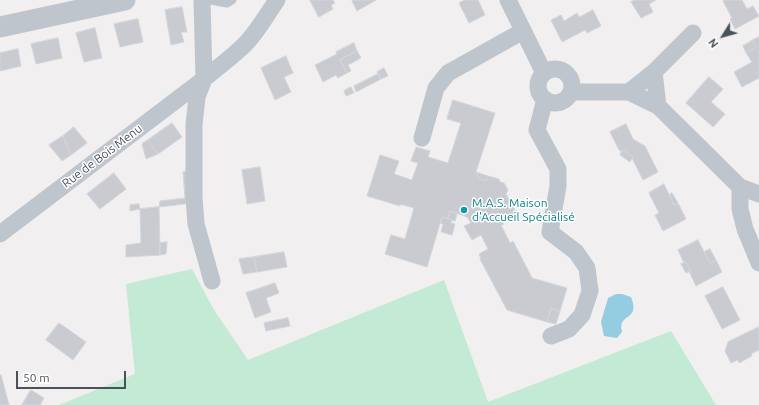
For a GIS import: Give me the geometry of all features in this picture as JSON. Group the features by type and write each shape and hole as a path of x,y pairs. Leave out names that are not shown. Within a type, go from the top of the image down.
{"street":[{"path":"0,28 125,0"},
{"path":"202,0 204,79 197,97 194,125 194,197 196,224 212,281"},
{"name":"Rue de Bois Menu","path":"0,234 204,79 241,49 258,28 277,0"},
{"path":"508,0 544,73"},
{"path":"422,138 436,88 448,73 523,31"},
{"path":"629,92 654,72 693,33"},
{"path":"554,69 565,72 571,81 571,92 560,102 550,102 542,96 538,86 541,77 544,73 554,69"},
{"path":"654,72 658,106"},
{"path":"571,92 629,92 658,106 740,187 759,194"},
{"path":"545,99 537,130 558,169 558,186 550,232 576,252 587,268 590,291 582,315 569,330 551,336"},
{"path":"740,187 740,209 745,229 759,263"}],"lane":[{"path":"211,0 227,3 232,0"}],"green space":[{"path":"192,269 214,310 248,360 444,280 488,402 671,331 716,405 59,405 135,374 126,284"}],"water":[{"path":"616,294 631,297 633,305 633,310 623,322 621,326 622,332 617,338 604,336 601,322 608,298"}],"building":[{"path":"310,0 333,0 335,3 331,5 333,9 319,17"},
{"path":"376,0 357,11 352,1"},
{"path":"465,0 478,0 485,15 469,23 459,3"},
{"path":"635,0 656,0 649,4 653,12 641,18 631,2"},
{"path":"742,0 747,9 753,6 759,16 735,29 730,19 732,18 723,1"},
{"path":"182,7 187,32 181,32 184,42 171,45 165,10"},
{"path":"593,10 601,26 587,33 585,30 562,42 551,20 561,15 564,21 577,13 579,17"},
{"path":"138,19 143,42 120,47 114,24"},
{"path":"95,28 102,58 84,62 76,33"},
{"path":"759,37 759,78 742,87 734,72 752,62 746,53 756,47 753,40"},
{"path":"58,38 62,58 36,64 31,44"},
{"path":"753,40 756,47 746,53 743,46"},
{"path":"354,43 357,51 340,60 347,73 338,78 336,75 323,82 315,65 337,54 336,52"},
{"path":"18,49 21,66 0,71 0,53"},
{"path":"357,51 361,58 348,65 351,71 347,73 340,60"},
{"path":"286,56 293,73 284,77 291,92 275,100 261,68"},
{"path":"384,68 388,76 381,79 377,72"},
{"path":"378,74 381,79 356,92 354,86"},
{"path":"709,77 723,89 711,102 725,114 713,127 686,103"},
{"path":"351,87 354,93 346,96 344,91"},
{"name":"M.A.S. Maison d'Accueil Spécialisé","path":"453,100 495,113 476,172 480,179 486,181 488,176 499,179 500,182 504,183 508,190 506,194 517,214 503,222 504,224 501,225 510,243 513,241 532,278 567,288 560,311 551,308 547,322 507,310 480,259 479,254 488,249 481,235 472,240 464,226 471,223 467,217 450,211 448,219 442,217 427,267 385,254 391,235 405,239 414,208 400,204 400,206 367,196 380,155 399,161 394,174 412,180 418,163 411,161 416,147 430,151 428,157 448,163 461,123 447,119"},
{"path":"172,123 182,137 158,154 148,140"},
{"path":"626,124 633,139 645,146 658,172 643,180 632,158 633,157 623,150 622,152 619,150 610,132"},
{"path":"74,127 87,143 71,155 63,136"},
{"path":"63,136 71,155 62,161 49,145"},
{"path":"148,140 158,154 146,159 142,144"},
{"path":"623,150 633,157 630,162 620,155"},
{"path":"260,167 265,201 247,204 242,170"},
{"path":"192,171 193,203 159,207 160,201 185,198 183,172"},
{"path":"476,172 488,176 486,181 480,179"},
{"path":"114,173 126,189 100,209 87,194"},
{"path":"664,184 674,205 678,203 686,219 663,231 655,215 659,213 649,193"},
{"path":"672,193 678,203 674,205 669,195"},
{"path":"139,204 140,209 130,211 130,205"},
{"path":"159,207 160,255 126,257 126,245 141,243 140,209"},
{"path":"450,211 457,214 455,221 448,219"},
{"path":"442,217 452,220 451,223 455,224 452,235 441,232 443,224 440,223"},
{"path":"698,240 710,263 716,260 722,272 696,286 689,271 691,271 686,262 684,263 678,250"},
{"path":"167,242 166,254 160,255 160,243"},
{"path":"710,249 716,260 710,263 704,252"},
{"path":"284,252 287,267 257,272 254,257"},
{"path":"254,257 257,272 243,274 239,259"},
{"path":"686,262 691,271 686,273 681,264"},
{"path":"275,283 279,293 266,298 271,312 255,318 246,293"},
{"path":"723,287 740,320 722,329 705,296"},
{"path":"551,308 560,311 556,324 547,322"},
{"path":"288,318 290,326 266,331 264,323"},
{"path":"59,323 86,342 73,360 46,340"},
{"path":"759,327 759,350 751,354 752,356 739,363 738,360 731,363 725,351 728,342"},
{"path":"1,375 9,405 0,405"},
{"path":"31,390 44,398 40,405 22,405"}],"place":[{"name":"M.A.S. Maison d'Accueil Spécialisé","path":"464,210"}]}
